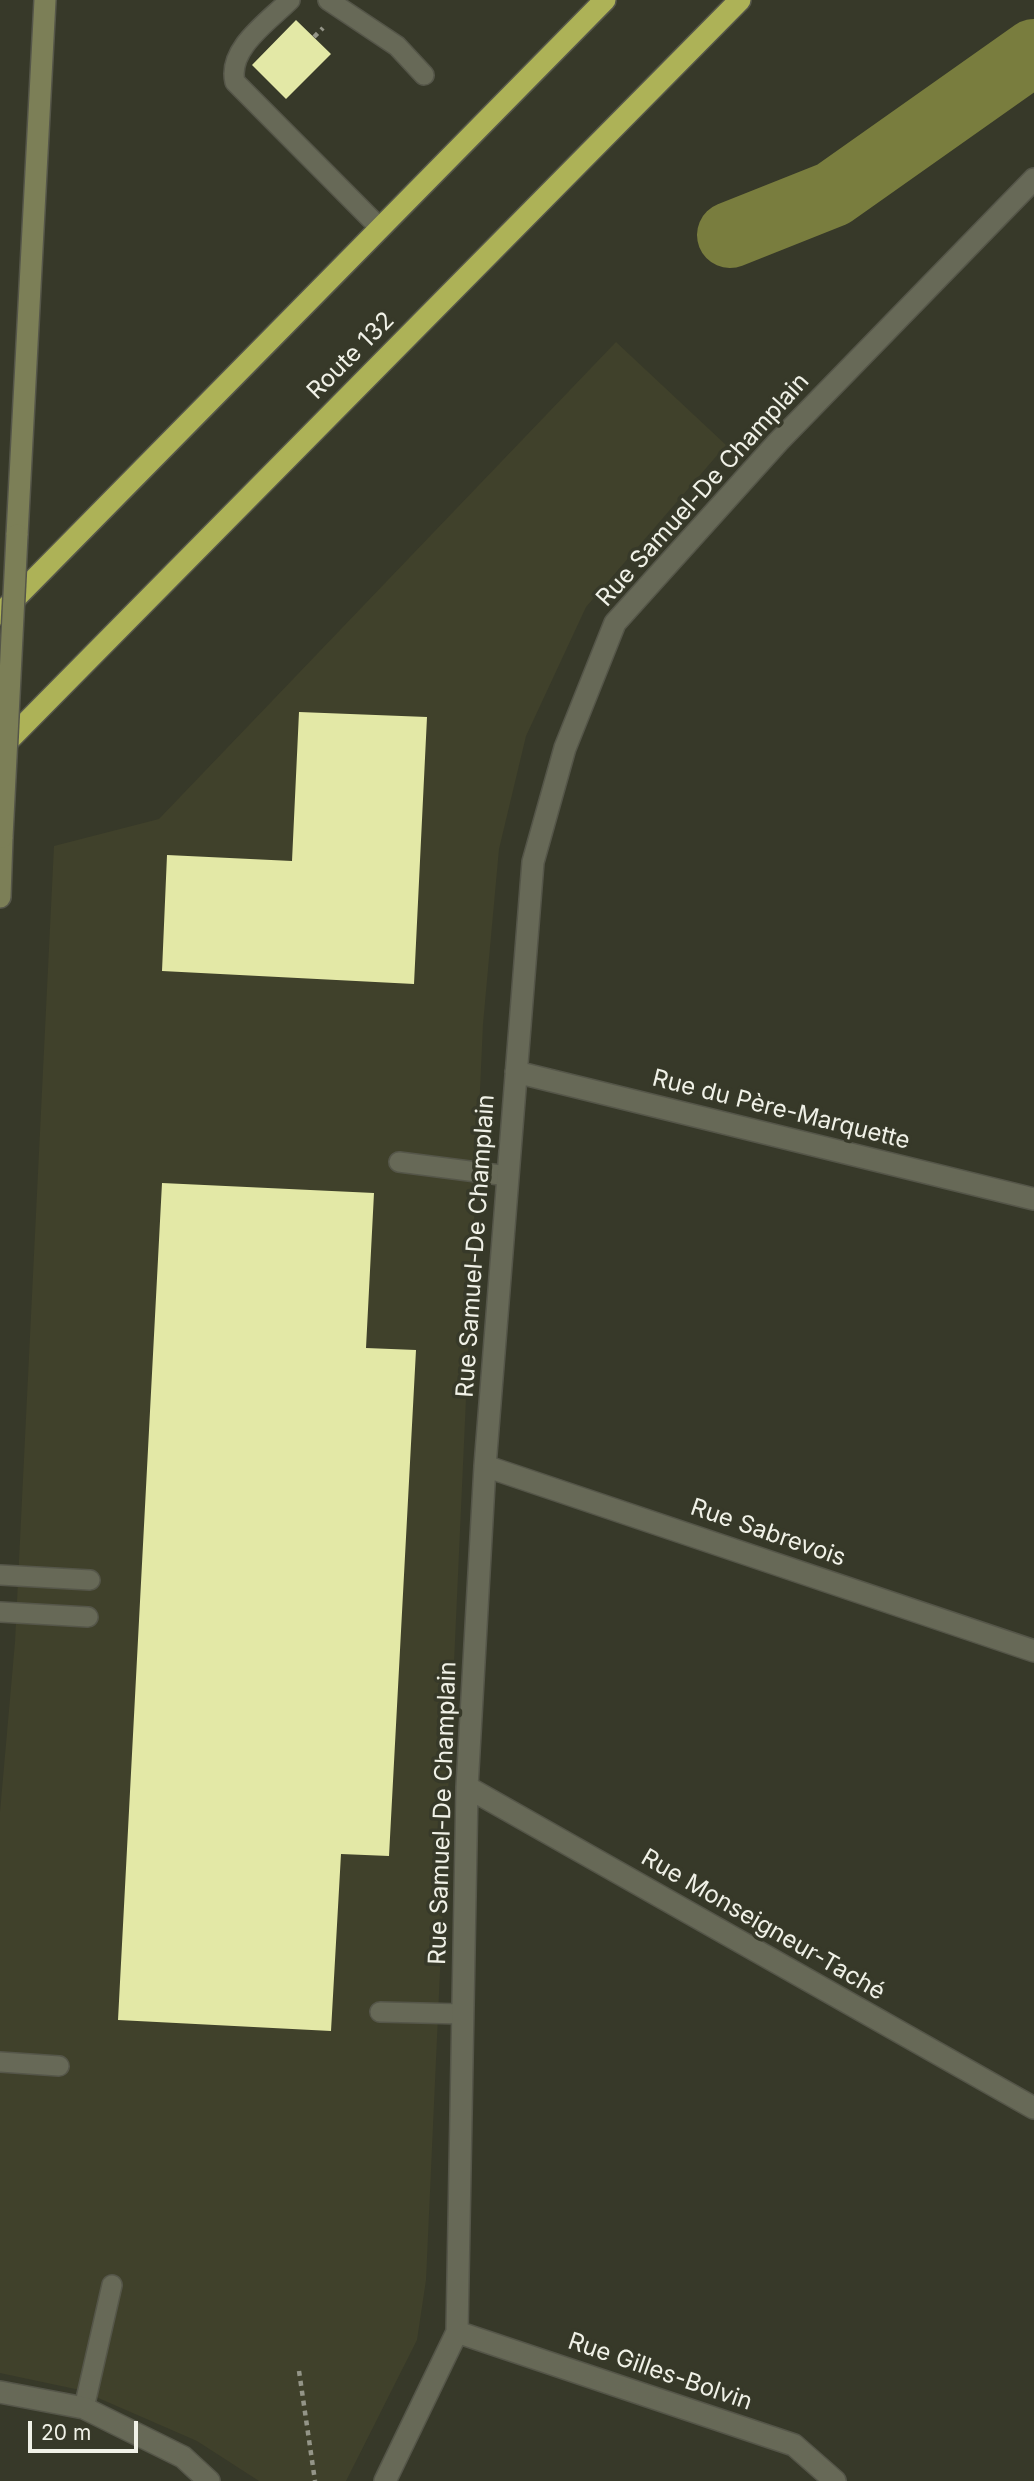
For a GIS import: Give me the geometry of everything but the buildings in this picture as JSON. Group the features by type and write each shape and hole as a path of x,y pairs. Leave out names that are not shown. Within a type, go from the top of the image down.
{"highway":[{"path":"0,614 605,0"},
{"name":"Route 132","path":"0,749 740,0"}],"street":[{"path":"0,897 45,0"},
{"name":"Rue Samuel-De Champlain","path":"385,2481 457,2332 467,1787 485,1466 533,862 565,748 615,623 778,442 1034,179"},
{"name":"Rue du Père-Marquette","path":"516,1072 1034,1199"},
{"name":"Rue Sabrevois","path":"485,1466 1034,1651"},
{"name":"Rue Monseigneur-Taché","path":"467,1787 1034,2109"},
{"name":"Rue Gilles-Bolvin","path":"457,2332 794,2445 835,2481"},
{"path":"0,2392 84,2408 183,2457 209,2481"}],"lane":[{"path":"289,0 239,55 234,67 235,82 380,228"},
{"path":"328,0 397,46 424,75"},
{"path":"399,1162 508,1175"},
{"path":"0,1575 90,1580"},
{"path":"0,1612 88,1617"},
{"path":"380,2012 463,2014"},
{"path":"0,2062 59,2066"},
{"path":"84,2408 112,2285"}],"path":[{"path":"299,2371 315,2481"}],"shaded area":[{"path":"616,342 726,445 586,607 526,736 499,849 483,1024 426,2280 417,2340 346,2481 259,2481 197,2441 80,2390 0,2373 0,1812 15,1642 54,846 159,819"}],"waterway":[{"path":"730,235 833,194 1034,52"}]}
